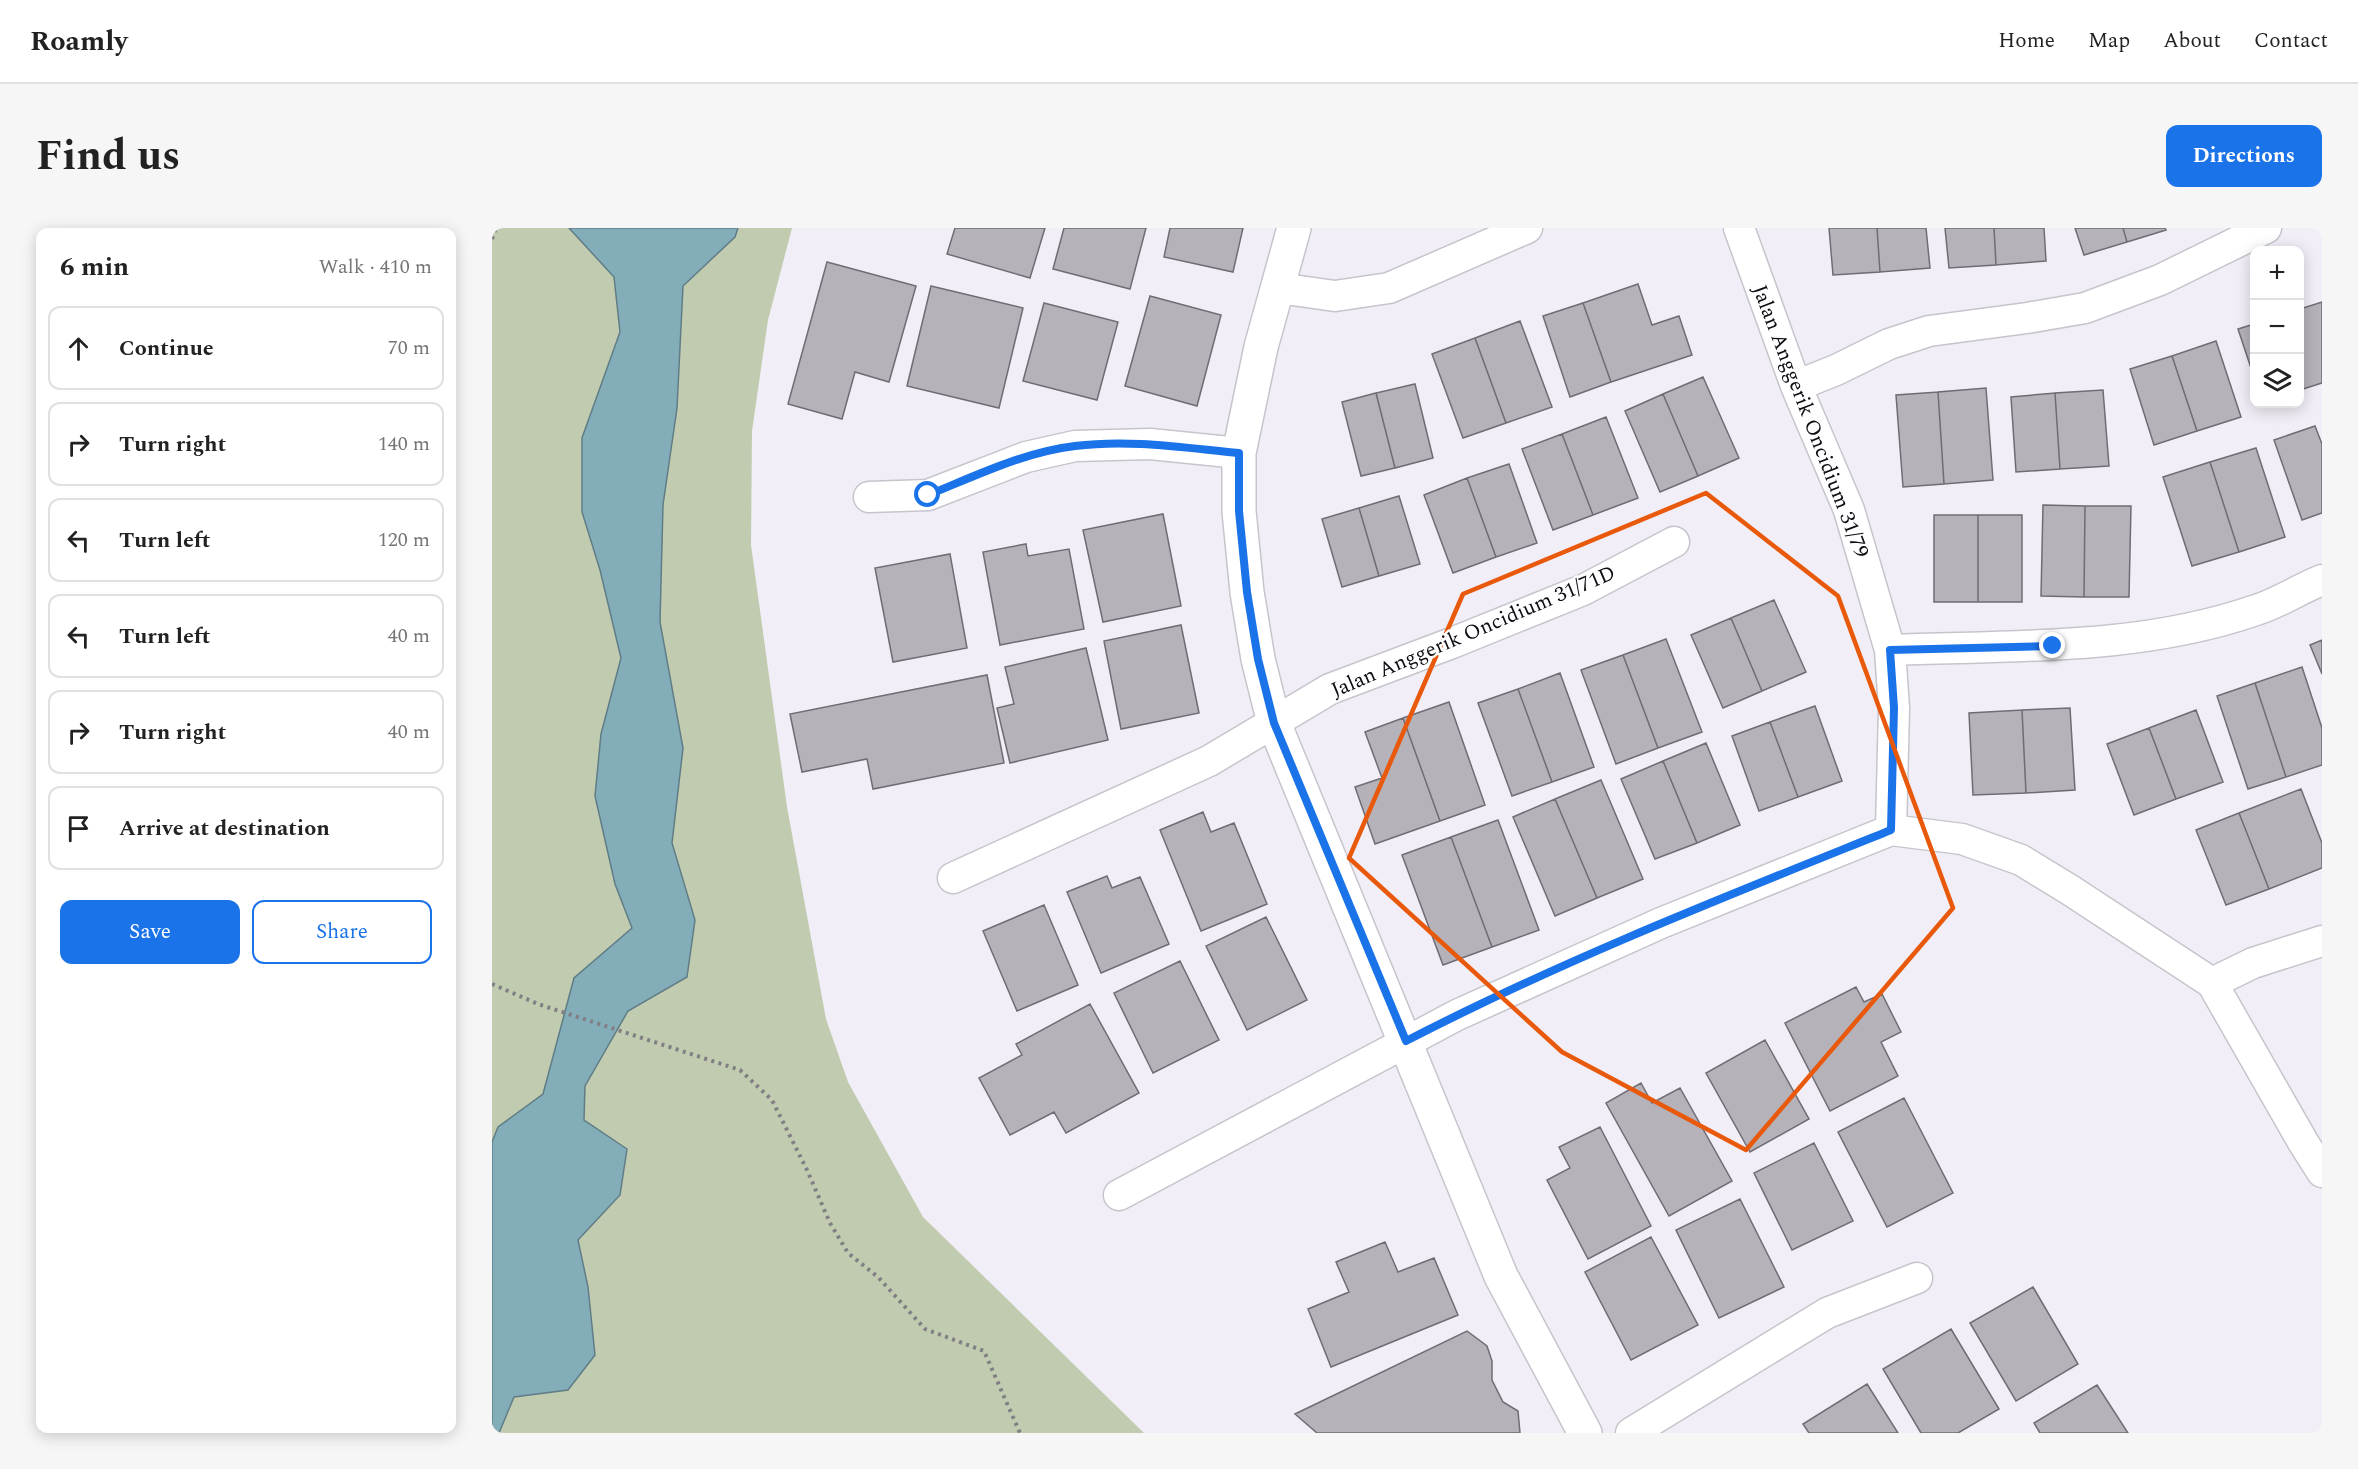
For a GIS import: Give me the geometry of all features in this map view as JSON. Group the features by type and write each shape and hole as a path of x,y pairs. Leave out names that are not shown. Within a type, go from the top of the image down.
{"street":[{"path":"1294,228 1261,347 1239,453 1239,511 1247,592 1258,659 1274,723 1501,1276 1585,1433"},
{"path":"1278,288 1335,296 1389,288 1527,228"},
{"name":"Jalan Anggerik Oncidium 31/79","path":"1739,228 1796,386 1850,510 1890,650 1894,708 1891,830"},
{"path":"1796,386 1836,370 1889,344 1929,331 2085,308 2160,280 2266,228"},
{"path":"869,496 928,495 1026,457 1075,446 1150,444 1239,453"},
{"name":"Jalan Anggerik Oncidium 31/71D","path":"953,878 1209,761 1330,689 1583,590 1674,542"},
{"path":"1890,650 2053,646 2133,639 2196,626 2256,610 2322,580"},
{"path":"1119,1195 1457,1015 1661,923 1891,830 1962,839 2021,860 2212,983 2322,1172"},
{"path":"2212,983 2253,963 2322,941"},
{"path":"1631,1433 1827,1313 1917,1278"}],"path":[{"path":"492,239 496,228"},
{"path":"492,984 538,1004 740,1070 772,1100 830,1223 848,1253 878,1277 925,1329 984,1351 1020,1433"}],"highlighted area":[{"path":"1706,493 1838,596 1953,908 1746,1150 1562,1052 1349,858 1463,594"}],"green space":[{"path":"492,228 792,228 768,320 752,431 751,545 787,807 826,1019 848,1082 923,1217 1144,1433 492,1433"}],"water":[{"path":"569,228 738,228 735,237 683,286 677,408 663,505 660,622 683,748 672,843 695,920 687,977 628,1011 585,1086 584,1120 627,1149 620,1195 578,1240 588,1287 595,1355 568,1390 514,1397 499,1433 492,1433 492,1142 498,1127 543,1094 574,978 632,928 615,884 595,796 601,734 621,658 600,570 582,512 582,438 620,332 614,277"}],"building":[{"path":"955,228 1045,228 1030,278 947,254"},
{"path":"1064,228 1146,228 1130,289 1053,269"},
{"path":"1170,228 1243,228 1233,272 1164,257"},
{"path":"1829,228 1877,228 1880,272 1833,275"},
{"path":"1877,228 1926,228 1930,268 1880,272"},
{"path":"1945,228 1994,228 1996,265 1949,268"},
{"path":"1994,228 2044,228 2046,261 1996,265"},
{"path":"2075,228 2123,228 2127,242 2084,255"},
{"path":"2123,228 2165,228 2166,230 2127,242"},
{"path":"827,262 916,286 889,382 855,372 842,419 788,404"},
{"path":"1638,284 1652,325 1679,316 1692,355 1611,382 1583,303"},
{"path":"931,286 1023,308 999,408 907,386"},
{"path":"1150,296 1221,315 1197,406 1125,386"},
{"path":"2322,302 2322,383 2304,389 2304,354 2304,308"},
{"path":"1044,303 1118,322 1097,400 1023,381"},
{"path":"1583,303 1611,382 1570,397 1543,316"},
{"path":"1520,321 1552,407 1506,423 1475,338"},
{"path":"2250,325 2250,365 2238,329"},
{"path":"1475,338 1506,423 1463,438 1432,354"},
{"path":"2216,341 2241,417 2197,431 2172,356"},
{"path":"2172,356 2197,431 2154,445 2130,369"},
{"path":"1703,377 1739,458 1698,476 1663,394"},
{"path":"1415,384 1433,458 1395,468 1376,393"},
{"path":"1986,388 1993,480 1944,484 1938,392"},
{"path":"2103,390 2109,466 2060,469 2055,393"},
{"path":"1938,392 1944,484 1903,487 1896,395"},
{"path":"1376,393 1395,468 1361,476 1342,402"},
{"path":"2055,393 2060,469 2016,472 2011,397"},
{"path":"1663,394 1698,476 1660,492 1625,411"},
{"path":"1606,417 1638,498 1593,515 1562,434"},
{"path":"2315,426 2322,444 2322,513 2302,520 2274,440"},
{"path":"1562,434 1593,515 1553,530 1522,449"},
{"path":"2256,448 2285,537 2239,552 2210,462"},
{"path":"2210,462 2239,552 2192,566 2163,477"},
{"path":"1509,464 1537,543 1496,557 1467,478"},
{"path":"1467,478 1496,557 1453,573 1424,495"},
{"path":"1399,496 1420,564 1379,576 1359,508"},
{"path":"2043,505 2085,506 2084,597 2041,596"},
{"path":"2085,506 2131,506 2129,597 2084,597"},
{"path":"1359,508 1379,576 1342,587 1322,519"},
{"path":"1163,514 1181,606 1103,622 1083,530"},
{"path":"1934,515 1978,515 1978,602 1934,602"},
{"path":"1978,515 2022,515 2022,602 1978,602"},
{"path":"1026,544 1028,556 1069,549 1084,629 1000,645 983,552"},
{"path":"950,554 967,648 893,662 875,568"},
{"path":"1774,600 1806,672 1762,691 1731,618"},
{"path":"1731,618 1762,691 1723,708 1691,635"},
{"path":"1181,625 1199,713 1121,729 1104,641"},
{"path":"1666,639 1702,732 1658,748 1623,655"},
{"path":"2322,640 2322,674 2310,645"},
{"path":"1086,648 1108,740 1010,763 997,708 1014,704 1005,667"},
{"path":"1623,655 1658,748 1616,764 1581,670"},
{"path":"2302,667 2322,728 2322,765 2286,777 2255,683"},
{"path":"1560,673 1594,767 1552,782 1518,689"},
{"path":"987,675 1004,763 873,789 867,759 802,772 790,714"},
{"path":"2255,683 2286,777 2248,789 2217,696"},
{"path":"1518,689 1552,782 1512,796 1478,703"},
{"path":"1449,702 1485,805 1440,821 1403,718"},
{"path":"1815,706 1842,781 1798,797 1770,722"},
{"path":"2070,708 2075,790 2026,793 2022,710"},
{"path":"2022,710 2026,793 1973,795 1969,713"},
{"path":"2196,710 2223,782 2176,799 2149,728"},
{"path":"1403,718 1440,821 1375,844 1355,787 1382,778 1365,732"},
{"path":"1770,722 1798,797 1759,811 1732,736"},
{"path":"2149,728 2176,799 2134,815 2107,744"},
{"path":"1706,743 1740,825 1697,843 1663,761"},
{"path":"1663,761 1697,843 1655,859 1621,779"},
{"path":"1601,780 1643,879 1597,898 1555,799"},
{"path":"2301,789 2322,843 2322,868 2269,889 2239,813"},
{"path":"1555,799 1597,898 1555,916 1513,817"},
{"path":"1203,812 1211,832 1234,823 1267,904 1201,931 1160,830"},
{"path":"2239,813 2269,889 2226,905 2196,830"},
{"path":"1498,820 1539,930 1492,947 1451,837"},
{"path":"1451,837 1492,947 1443,965 1402,855"},
{"path":"1107,876 1112,888 1140,877 1169,944 1101,973 1067,892"},
{"path":"1044,905 1078,985 1017,1011 983,931"},
{"path":"1266,917 1307,1000 1247,1030 1206,946"},
{"path":"1180,961 1219,1040 1153,1073 1114,993"},
{"path":"1856,987 1864,1002 1882,994 1901,1032 1881,1042 1898,1076 1830,1111 1785,1023"},
{"path":"1090,1004 1139,1093 1066,1133 1054,1112 1010,1135 979,1078 1022,1055 1016,1044"},
{"path":"1765,1040 1809,1119 1750,1152 1706,1073"},
{"path":"1641,1083 1652,1103 1680,1088 1732,1181 1669,1216 1606,1103"},
{"path":"1904,1098 1953,1193 1887,1227 1838,1132"},
{"path":"1600,1127 1651,1226 1588,1259 1547,1180 1570,1168 1559,1147"},
{"path":"1814,1143 1853,1221 1792,1250 1754,1173"},
{"path":"1740,1199 1784,1287 1719,1318 1676,1230"},
{"path":"1651,1237 1698,1325 1631,1360 1585,1272"},
{"path":"1385,1242 1398,1272 1434,1258 1458,1315 1331,1367 1308,1309 1349,1292 1336,1262"},
{"path":"2033,1287 2078,1364 2016,1401 1970,1323"},
{"path":"1951,1329 1999,1409 1958,1433 1921,1433 1883,1369"},
{"path":"1467,1331 1487,1346 1492,1361 1492,1380 1503,1402 1518,1411 1520,1433 1317,1433 1295,1414"},
{"path":"1867,1384 1898,1433 1809,1433 1803,1424"},
{"path":"2097,1385 2128,1433 2040,1433 2034,1423"}],"route":[{"path":"928,495 1026,457 1075,446 1150,444 1239,453 1239,511 1247,592 1258,659 1274,723 1406,1041 1457,1015 1661,923 1891,830 1894,708 1890,650 1977,646 2053,646"}]}
